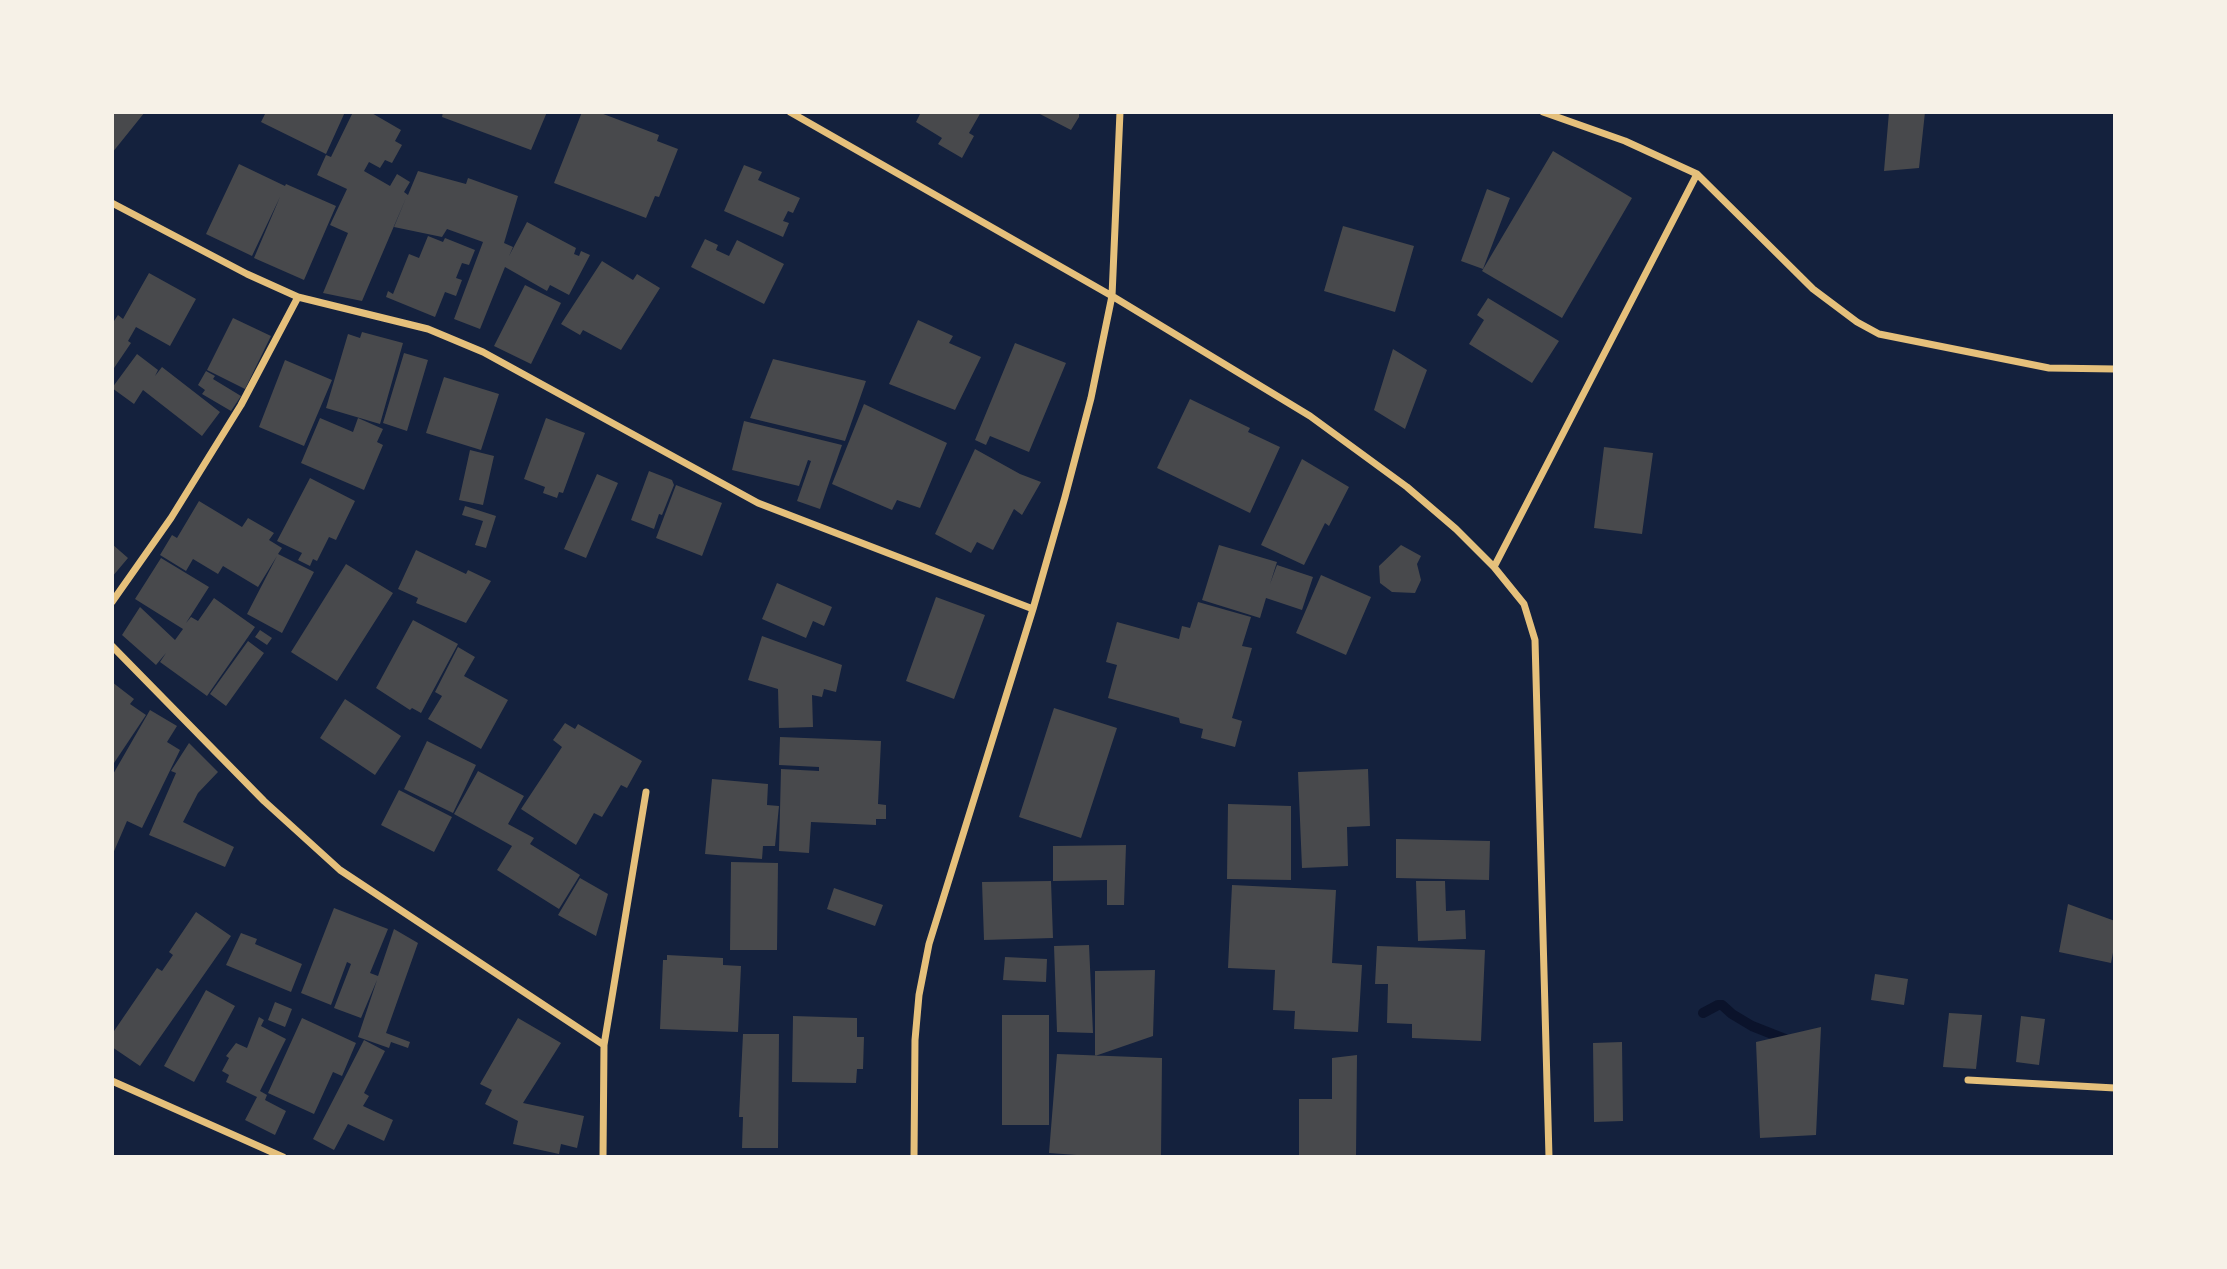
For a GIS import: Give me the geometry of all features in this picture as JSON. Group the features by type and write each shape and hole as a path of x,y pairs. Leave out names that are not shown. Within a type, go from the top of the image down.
{"street":[{"path":"790,112 1112,296 1310,416 1407,487 1456,528 1494,567 1524,604 1535,640 1549,1157"},
{"path":"914,1157 915,1040 919,995 929,944 1033,609 1091,398 1112,296 1120,112"},
{"path":"1543,112 1625,141 1697,174 1813,289 1857,322 1879,334 2049,369 2115,369"},
{"path":"1494,567 1697,174"},
{"path":"112,204 247,274 298,297 428,329 483,352 758,503 1033,609"},
{"path":"112,602 171,518 241,405 298,297"},
{"path":"112,646 264,802 340,870 604,1045"},
{"path":"603,1157 604,1045 646,792"},
{"path":"1968,1080 2115,1088"},
{"path":"112,1081 283,1157"}],"building":[{"path":"112,112 145,112 112,153"},
{"path":"266,112 345,112 326,154 261,122"},
{"path":"353,112 370,112 401,130 395,141 402,145 392,163 385,160 380,168 369,162 364,171 390,186 397,174 410,182 404,192 408,195 418,171 466,184 468,178 518,196 504,243 513,247 509,256 527,222 576,248 574,254 579,256 581,251 590,255 569,295 550,285 547,291 505,267 480,329 454,319 483,242 447,229 442,237 394,227 406,198 362,301 323,293 348,233 330,225 347,189 317,175 326,155 331,157"},
{"path":"443,112 547,112 531,150 442,117"},
{"path":"582,112 598,112 659,135 657,141 678,149 659,197 655,196 646,218 554,183"},
{"path":"921,112 981,112 969,133 974,136 962,158 938,144 942,138 916,122"},
{"path":"1036,112 1079,112 1079,117 1071,130"},
{"path":"1889,112 1925,112 1919,168 1884,171"},
{"path":"1553,151 1632,198 1562,318 1482,271"},
{"path":"239,164 336,206 304,280 254,258 280,197 252,256 206,234"},
{"path":"744,165 762,172 758,180 800,198 793,213 788,211 783,221 789,223 783,237 724,211"},
{"path":"1487,189 1510,198 1483,269 1461,261"},
{"path":"1343,226 1414,246 1395,312 1324,291"},
{"path":"428,236 443,242 445,238 475,250 469,265 462,263 456,278 462,280 456,296 445,292 435,317 386,297 388,291 393,294 409,254 419,258"},
{"path":"705,239 718,245 716,250 729,256 737,240 784,264 764,304 691,267"},
{"path":"602,261 633,280 637,274 660,288 621,350 583,330 580,335 561,324"},
{"path":"149,273 196,299 170,346 136,327 128,341 131,343 112,371 112,324 118,315 123,319"},
{"path":"525,285 561,303 531,364 494,346"},
{"path":"1488,298 1559,341 1532,383 1469,344 1484,320 1477,315"},
{"path":"233,318 271,336 245,389 207,370"},
{"path":"918,320 953,336 949,343 981,357 955,410 889,384"},
{"path":"362,332 403,343 380,424 326,408 348,334 360,338"},
{"path":"1015,343 1066,363 1029,452 990,436 986,445 975,440"},
{"path":"1393,349 1427,370 1405,429 1374,410"},
{"path":"404,353 428,360 407,431 383,423"},
{"path":"137,354 158,370 155,376 162,367 220,412 202,436 143,390 134,404 112,388"},
{"path":"773,359 866,381 845,441 750,418"},
{"path":"285,360 332,380 304,446 259,427"},
{"path":"206,371 215,376 213,379 241,396 231,411 202,394 205,390 198,385"},
{"path":"444,377 499,394 481,450 426,433"},
{"path":"1190,399 1250,428 1248,432 1280,447 1250,513 1157,468"},
{"path":"864,404 947,443 920,508 897,500 892,510 832,484"},
{"path":"320,418 353,432 358,418 383,429 377,442 383,445 364,490 301,463"},
{"path":"546,418 585,433 563,493 559,492 557,498 543,493 545,487 524,479"},
{"path":"744,421 842,445 820,509 797,501 811,461 808,460 799,486 732,470"},
{"path":"1604,447 1653,453 1642,534 1594,528"},
{"path":"975,449 1020,474 1041,482 1022,515 1014,509 993,550 977,542 971,553 935,534"},
{"path":"470,450 494,456 483,505 459,500"},
{"path":"1302,459 1349,487 1329,526 1325,523 1304,565 1261,545"},
{"path":"649,471 672,480 674,485 654,529 631,520"},
{"path":"597,474 618,483 586,558 564,549"},
{"path":"310,478 355,501 336,540 329,537 317,561 313,559 310,566 298,560 302,553 277,541"},
{"path":"676,485 722,503 702,556 656,538"},
{"path":"199,501 242,527 248,518 274,533 269,540 282,548 278,554 314,572 282,633 247,614 277,556 258,587 223,566 218,574 193,559 186,571 160,555 172,535 177,538"},
{"path":"465,506 496,516 486,548 475,545 483,521 462,515"},
{"path":"112,544 128,558 112,577"},
{"path":"1219,545 1277,562 1270,584 1277,565 1313,577 1302,610 1266,598 1260,618 1202,600"},
{"path":"1401,545 1421,556 1417,564 1421,580 1415,593 1392,592 1380,583 1379,566"},
{"path":"416,550 466,574 468,570 491,581 466,623 416,603 418,598 398,589"},
{"path":"161,558 209,587 186,623 191,617 198,621 214,598 255,627 207,696 160,662 166,653 156,665 122,635 140,607 175,640 183,629 135,599"},
{"path":"346,564 393,593 337,681 291,652"},
{"path":"1321,575 1371,597 1346,655 1296,633"},
{"path":"777,583 832,607 824,626 813,621 806,638 762,619"},
{"path":"936,597 985,615 954,699 906,681"},
{"path":"1198,602 1251,617 1242,646 1252,648 1232,718 1242,721 1235,747 1201,738 1203,729 1180,723 1179,718 1108,698 1117,665 1106,662 1117,622 1179,639 1182,626 1190,628"},
{"path":"413,620 458,644 421,713 412,708 410,710 376,688"},
{"path":"260,630 272,638 267,645 255,637"},
{"path":"762,636 842,665 836,692 824,689 822,697 812,695 813,727 779,728 778,689 748,680"},
{"path":"248,641 264,653 226,706 210,694"},
{"path":"458,647 475,657 464,676 508,700 481,749 428,719 442,696 435,692"},
{"path":"112,682 134,699 130,704 146,715 112,766"},
{"path":"345,699 401,736 375,775 320,738"},
{"path":"1054,708 1117,728 1081,838 1019,817"},
{"path":"150,710 177,726 167,742 180,750 142,828 127,821 112,856 112,776"},
{"path":"565,723 575,729 578,724 642,761 627,788 621,785 602,817 594,813 576,845 521,809 562,747 553,740"},
{"path":"780,737 881,741 878,804 886,805 886,819 876,819 876,825 811,822 809,853 779,851 781,769 819,771 819,767 779,765"},
{"path":"427,741 476,765 453,813 404,789"},
{"path":"189,743 218,772 198,793 183,822 234,847 225,867 149,835 176,773 171,771"},
{"path":"1368,769 1370,826 1347,827 1348,866 1302,868 1298,772"},
{"path":"478,771 524,796 508,824 534,838 530,844 580,875 559,909 497,870 512,846 454,814"},
{"path":"712,779 768,784 767,805 779,806 775,846 763,846 762,859 705,854"},
{"path":"399,790 452,817 434,852 381,825"},
{"path":"1228,804 1291,806 1291,880 1227,879"},
{"path":"1396,839 1490,841 1489,880 1396,878"},
{"path":"1126,845 1124,905 1107,905 1107,880 1053,881 1053,846"},
{"path":"731,862 778,863 777,950 730,950"},
{"path":"580,878 608,894 596,936 558,915"},
{"path":"1051,881 1053,938 984,940 982,882"},
{"path":"1416,881 1445,881 1446,911 1465,910 1466,939 1418,941"},
{"path":"1232,885 1336,890 1332,963 1362,965 1358,1032 1294,1029 1295,1011 1273,1010 1275,970 1228,968"},
{"path":"834,888 883,905 875,926 827,909"},
{"path":"2068,904 2115,921 2111,963 2059,952"},
{"path":"334,908 388,929 370,973 378,976 394,929 418,943 386,1033 410,1042 408,1048 391,1042 389,1048 358,1037 377,980 361,1018 334,1008 351,964 347,962 331,1005 301,993"},
{"path":"196,912 231,936 140,1066 112,1047 112,1034 157,968 162,971 173,955 169,952"},
{"path":"241,933 257,939 255,944 302,964 291,992 226,965"},
{"path":"1089,945 1093,1033 1057,1032 1054,946"},
{"path":"1377,946 1485,950 1481,1041 1412,1038 1412,1024 1387,1023 1388,984 1375,984"},
{"path":"667,955 723,958 723,965 741,966 738,1032 660,1029 663,960 667,960"},
{"path":"1005,957 1047,959 1046,982 1003,980"},
{"path":"1155,970 1153,1036 1095,1056 1095,971"},
{"path":"1875,974 1908,979 1904,1005 1871,1000"},
{"path":"206,990 235,1006 194,1082 164,1066"},
{"path":"275,1002 292,1009 285,1027 268,1020"},
{"path":"1949,1013 1982,1015 1976,1069 1943,1067"},
{"path":"1002,1015 1049,1015 1049,1125 1002,1125"},
{"path":"793,1016 857,1018 857,1037 864,1037 863,1069 857,1069 856,1083 792,1082"},
{"path":"2021,1016 2045,1019 2039,1065 2016,1062"},
{"path":"259,1017 264,1020 261,1026 286,1039 260,1091 267,1095 265,1100 286,1111 275,1135 245,1120 257,1097 226,1082 229,1075 222,1071 229,1058 226,1056 236,1043 247,1048"},
{"path":"302,1018 356,1043 342,1076 333,1072 314,1114 268,1093"},
{"path":"518,1018 561,1043 523,1103 584,1116 577,1148 561,1144 559,1154 513,1144 518,1121 485,1104 492,1090 480,1084"},
{"path":"1821,1027 1816,1135 1760,1138 1756,1042"},
{"path":"743,1034 779,1034 778,1148 742,1148 743,1117 739,1117"},
{"path":"364,1040 385,1051 364,1093 369,1096 363,1106 393,1120 384,1141 348,1124 334,1150 313,1139"},
{"path":"1622,1042 1623,1121 1594,1122 1593,1043"},
{"path":"1057,1054 1162,1058 1161,1157 1049,1153"},
{"path":"1357,1055 1356,1157 1299,1157 1299,1099 1332,1099 1332,1058"}],"waterway":[{"path":"1703,1013 1722,1005 1752,1026 1790,1041"}]}
